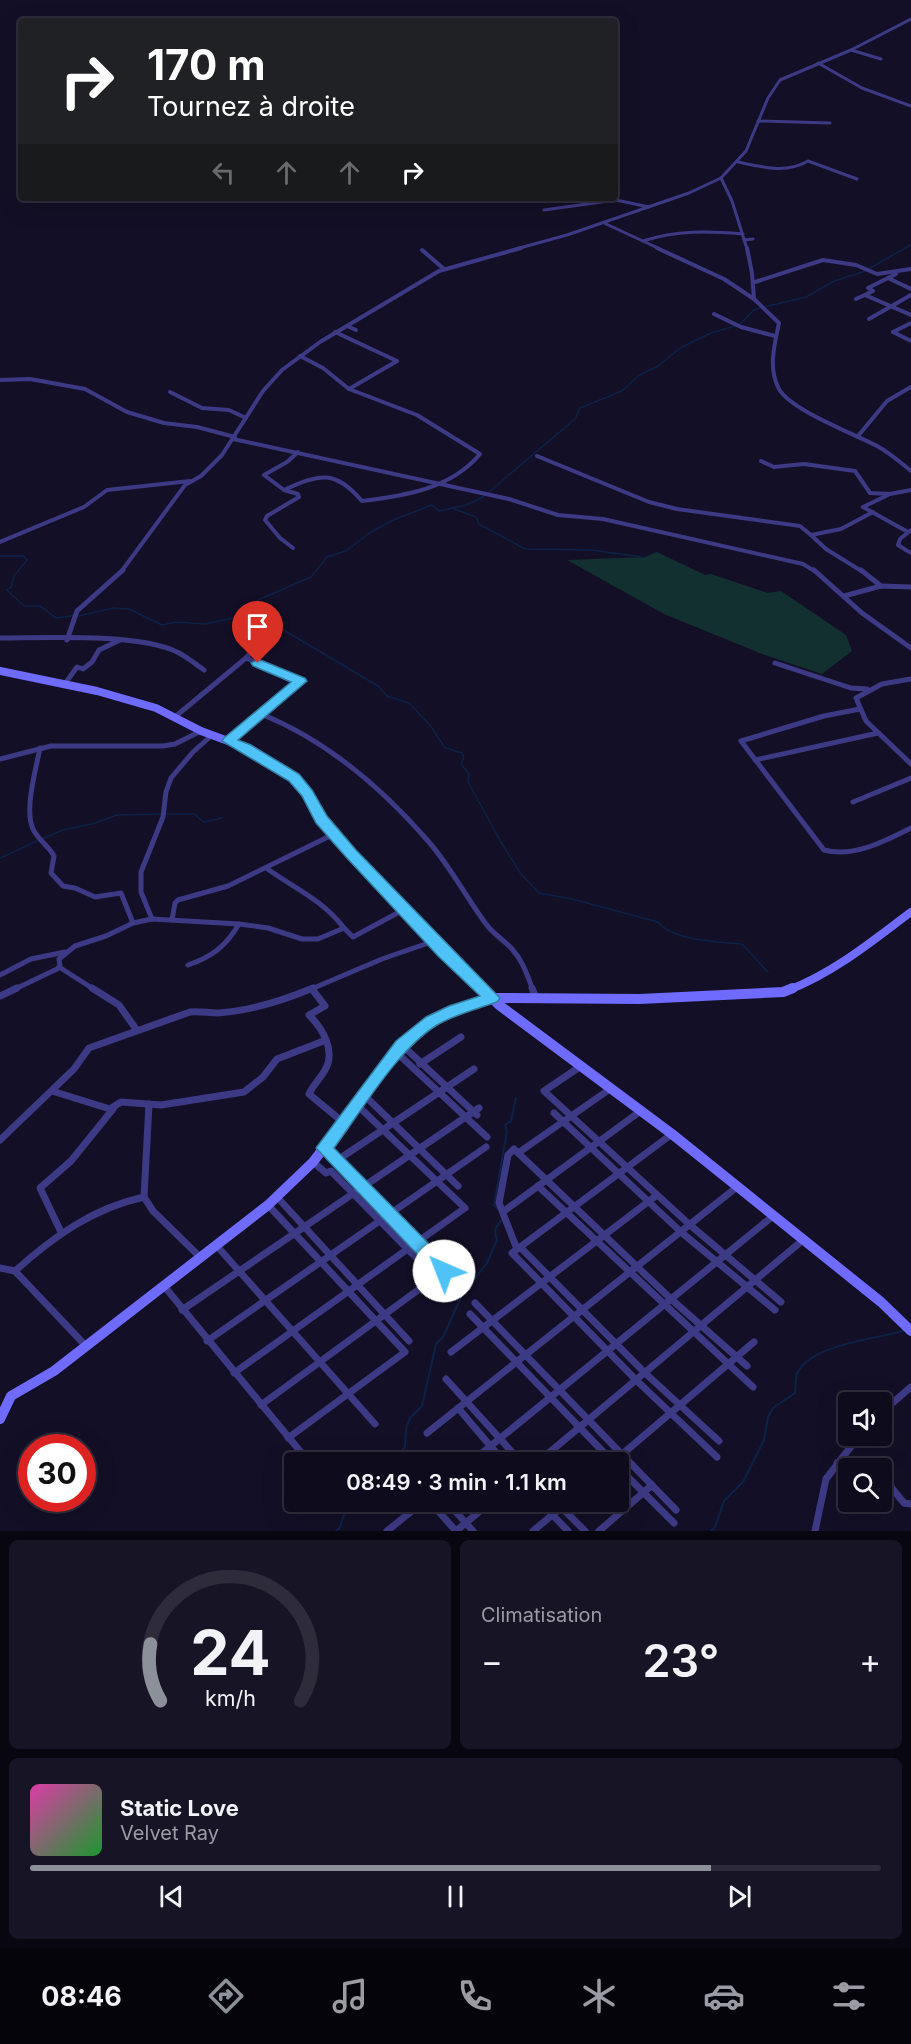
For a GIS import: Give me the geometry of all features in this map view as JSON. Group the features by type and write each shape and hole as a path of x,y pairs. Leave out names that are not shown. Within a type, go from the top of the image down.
{"street":[{"path":"67,640 77,611 125,568 171,508 174,498 192,480 207,471 234,438 270,383 300,356 335,332 444,269 567,235 696,190 721,178 746,151 758,121 780,80 851,50 911,19"},
{"path":"851,50 881,59"},
{"path":"818,63 862,88 911,106"},
{"path":"758,121 830,123"},
{"path":"738,162 779,170 788,166 798,168 808,161 857,179"},
{"path":"721,178 743,234 755,282 754,299"},
{"path":"618,200 649,207"},
{"path":"544,210 609,201"},
{"path":"603,223 724,279 764,307 779,323 775,336 773,359 777,389 809,412 897,457 911,471"},
{"path":"643,241 668,233 702,231 743,234"},
{"path":"744,240 753,239"},
{"path":"422,250 444,269"},
{"path":"755,282 771,279 780,272 817,260 856,265 865,271 888,278 911,289"},
{"path":"879,275 910,269"},
{"path":"856,299 873,291 868,288 910,269"},
{"path":"865,295 911,315"},
{"path":"869,319 910,296"},
{"path":"714,314 739,326 775,336"},
{"path":"911,323 893,332 911,341"},
{"path":"346,326 356,330"},
{"path":"335,332 397,361 350,389"},
{"path":"284,490 310,477 328,475 338,480 362,501 415,494 458,472 477,459 480,454 417,415 350,389 323,368 300,356"},
{"path":"0,380 30,379 85,390 127,412 164,423 198,428 488,494 558,515 603,519 803,564 813,568 862,613 911,648"},
{"path":"858,436 889,396 911,387"},
{"path":"170,392 202,408 229,410 246,418"},
{"path":"293,548 280,538 264,520 299,497 298,494 284,490 264,475 287,462 298,452"},
{"path":"537,456 643,500 677,509 800,526 828,551 874,578 881,586"},
{"path":"761,461 774,467 804,464 848,469 859,474 870,493 890,494 911,490"},
{"path":"0,542 84,507 107,490 192,480"},
{"path":"890,494 863,507 909,531 898,544 911,553"},
{"path":"811,535 841,529 873,512"},
{"path":"844,596 881,586 911,588"},
{"path":"176,716 246,658 271,628"},
{"path":"0,638 120,640 176,651 204,670"},
{"path":"64,685 77,667 83,669 92,662 99,651 120,640"},
{"path":"228,741 300,681 246,658"},
{"path":"775,663 851,688 867,689"},
{"path":"0,671 106,694 156,708 176,716 201,731 247,748 294,778 308,794 321,819 334,834 403,910 492,998 610,1089 642,1110 881,1302 909,1329"},
{"path":"856,698 867,689 888,682 911,679"},
{"path":"851,688 866,721 911,764"},
{"path":"860,709 824,716 741,741 824,850 830,853 848,851 883,841 911,828"},
{"path":"261,714 291,726 313,740 347,763 387,798 429,842 488,927 513,950 523,963 536,998"},
{"path":"0,759 40,748 111,745 163,746 176,744 201,731"},
{"path":"755,760 878,733"},
{"path":"152,919 141,892 141,872 163,815 166,792 171,778 193,752 213,735"},
{"path":"40,748 34,775 32,825 54,855 56,862 51,873 63,886 75,888 95,897 121,893 133,923"},
{"path":"853,802 911,778"},
{"path":"172,920 175,903 178,900 228,886 334,834"},
{"path":"266,868 291,886 306,892 332,912 353,937 403,910"},
{"path":"0,1401 54,1371 199,1256 268,1205 313,1162 399,1049 431,1022 454,1010 492,998 640,999 783,992 816,979 840,964 911,912"},
{"path":"0,975 23,961 47,954 65,952 133,923 152,919 239,924 268,928 302,939 318,939 344,928"},
{"path":"188,965 219,953 239,924"},
{"path":"0,1140 74,1069 89,1048 136,1029 190,1012 206,1010 215,1013 249,1008 312,989 382,959 434,941"},
{"path":"65,952 58,959 60,967 119,1005 136,1029"},
{"path":"0,996 60,967"},
{"path":"312,989 326,1006 309,1015 326,1040 329,1053 327,1065 309,1094 344,1123"},
{"path":"413,1068 461,1037"},
{"path":"62,1232 40,1188 71,1161 121,1102 161,1105 244,1092 263,1077 277,1059 326,1040"},
{"path":"182,1310 465,1117 476,1112 421,1063 399,1049"},
{"path":"399,1049 413,1068 487,1137"},
{"path":"581,1066 544,1091 690,1225 781,1302"},
{"path":"336,1161 474,1069"},
{"path":"518,1153 610,1089"},
{"path":"52,1091 110,1109 114,1108"},
{"path":"364,1095 458,1186"},
{"path":"149,1104 144,1197 153,1211 199,1256"},
{"path":"234,1373 465,1208 357,1104"},
{"path":"504,1211 642,1110"},
{"path":"554,1113 681,1232 775,1310"},
{"path":"672,1134 512,1252 636,1380 717,1457"},
{"path":"207,1341 486,1147"},
{"path":"261,1405 385,1314 438,1280 444,1271 324,1148"},
{"path":"718,1441 519,1249 499,1203 508,1155 514,1149 671,1299 747,1366"},
{"path":"313,1162 326,1173 331,1171 438,1280"},
{"path":"538,1186 753,1387"},
{"path":"426,1433 737,1187"},
{"path":"451,1352 657,1195"},
{"path":"15,1271 52,1238 86,1218 133,1198 144,1197"},
{"path":"276,1197 410,1341"},
{"path":"268,1205 405,1352 288,1438"},
{"path":"483,1452 773,1216"},
{"path":"550,1452 803,1240"},
{"path":"215,1244 375,1424"},
{"path":"0,1269 15,1271 85,1345"},
{"path":"163,1285 300,1452"},
{"path":"475,1303 619,1452"},
{"path":"470,1314 602,1452"},
{"path":"626,1452 754,1342"},
{"path":"446,1379 512,1452"},
{"path":"892,1403 911,1387"},
{"path":"0,1419 11,1396"},
{"path":"458,1408 495,1452"},
{"path":"815,1531 826,1479 851,1446"},
{"path":"629,1462 676,1510"},
{"path":"629,1478 674,1523"},
{"path":"599,1531 652,1485"},
{"path":"892,1488 904,1503 911,1504"},
{"path":"387,1531 411,1512"},
{"path":"439,1512 456,1531 479,1512"},
{"path":"456,1512 473,1531"},
{"path":"549,1512 568,1531"},
{"path":"533,1531 554,1512"},
{"path":"569,1512 585,1531"}],"green space":[{"path":"657,552 705,575 711,574 768,593 781,591 846,635 852,651 822,674 762,654 664,614 567,560 645,557"}],"waterway":[{"path":"870,268 911,245"},
{"path":"764,307 806,297 834,281 866,271"},
{"path":"739,325 754,310 760,308"},
{"path":"452,508 483,497 575,419 580,408 622,391 638,376 658,366 680,348 711,333 735,326"},
{"path":"79,616 113,608 129,609 162,625 177,622 205,624 238,617 258,600 311,577 327,557 346,551 368,534 393,520 432,505 439,511 452,508"},
{"path":"452,508 476,517 479,524 525,549 591,550 642,557"},
{"path":"0,556 23,556 27,560 14,576 11,587 7,590 24,606 40,606 57,618 74,615"},
{"path":"233,619 282,629 378,686 387,696 409,703 430,725 445,748 462,753 464,757 461,764 469,774 468,782 521,874 539,893 572,899 658,922 665,928 685,937 742,944 768,972"},
{"path":"42,839 63,830 92,824 117,815 162,814"},
{"path":"167,814 194,814 204,822 222,818"},
{"path":"0,858 37,841"},
{"path":"499,1210 494,1205 507,1131 505,1125 511,1121 516,1098"},
{"path":"401,1452 405,1447 406,1429 410,1418 422,1406 436,1344 443,1337 462,1295 487,1263 497,1240 496,1228 503,1219"},
{"path":"711,1531 715,1527 724,1501 743,1482 764,1440 768,1417 773,1408 795,1393 797,1374 804,1364 828,1350 860,1340 903,1331"},
{"path":"336,1531 340,1527 345,1512"}],"route":[{"path":"258,663 300,681 228,741 247,748 294,778 308,794 321,819 351,854 444,952 492,998 454,1010 431,1022 402,1045 324,1148 444,1271"}]}
